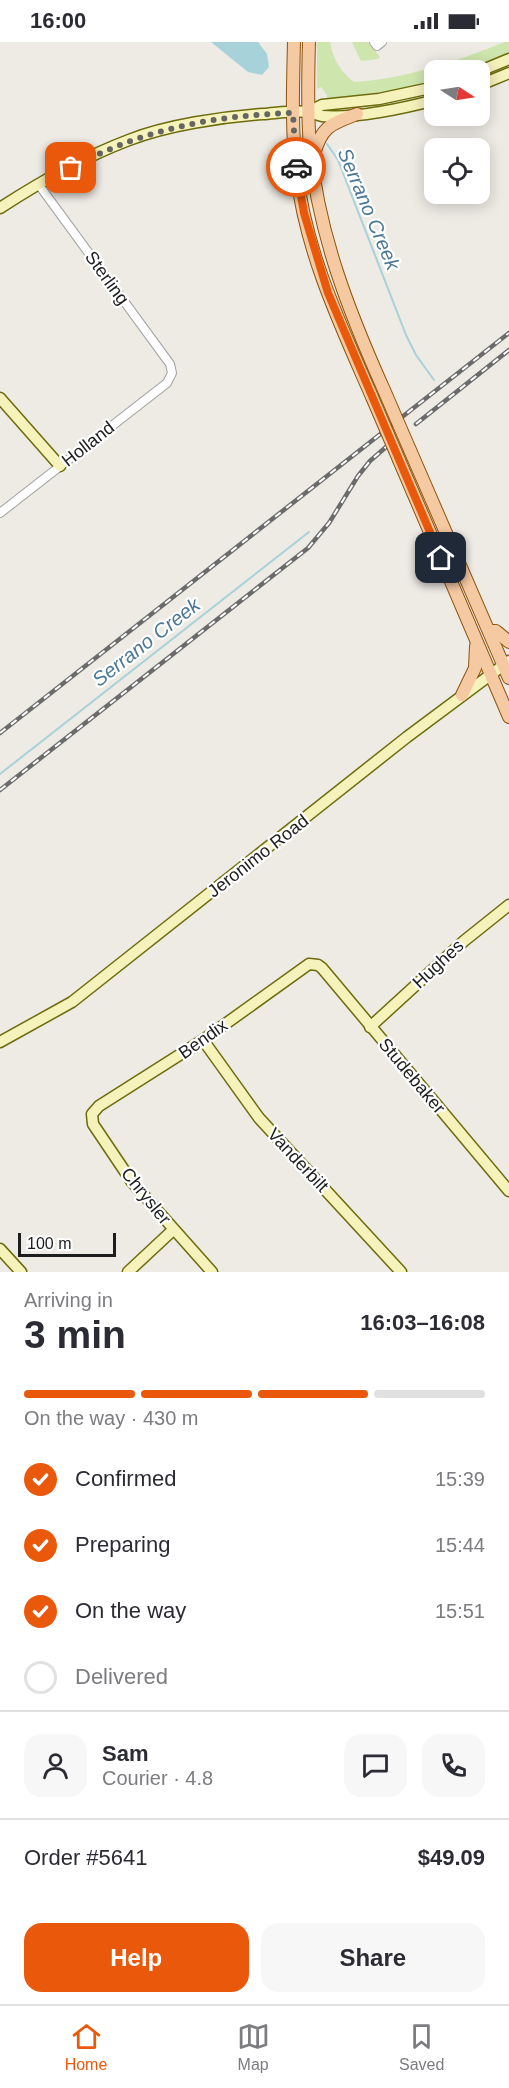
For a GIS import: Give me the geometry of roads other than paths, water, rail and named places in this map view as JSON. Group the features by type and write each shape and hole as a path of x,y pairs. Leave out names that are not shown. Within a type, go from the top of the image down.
{"main road":[{"path":"294,42 293,113 297,175 309,233 328,293 509,717"},
{"path":"309,42 308,112 312,161 320,210 338,280 489,631 506,663 509,678"},
{"path":"312,161 318,139 323,131 333,123 357,114"},
{"path":"489,631 496,631 509,642"},
{"path":"462,695 475,668 475,639"}],"street":[{"path":"490,67 509,59"},
{"path":"490,81 509,73"},
{"path":"308,112 322,105 379,99 424,89"},
{"path":"0,208 87,159 130,139 153,133 225,118 308,112 322,116 357,114 424,103"},
{"name":"Sterling","path":"39,185 170,364 172,373"},
{"name":"Holland","path":"0,513 167,383 172,373"},
{"path":"0,398 60,466"},
{"name":"Jeronimo Road","path":"0,1042 72,1002 462,695 506,663"},
{"name":"Hughes","path":"370,1027 464,941 509,905"},
{"name":"Studebaker","path":"313,964 322,968 509,1191"},
{"name":"Bendix","path":"92,1114 99,1106 203,1040 304,967 313,964"},
{"name":"Vanderbilt","path":"203,1040 259,1118 401,1272"},
{"name":"Chrysler","path":"92,1114 93,1124 132,1182 212,1272"},
{"path":"128,1272 173,1230"},
{"path":"0,1249 21,1272"}],"water":[{"path":"211,42 258,42 267,54 269,67 262,75 248,72"}],"waterway":[{"name":"Serrano Creek","path":"327,144 338,160 406,335 416,355 434,380"},
{"name":"Serrano Creek","path":"0,774 309,532"}],"railway":[{"path":"0,733 509,333"},
{"path":"416,424 509,350"},
{"path":"0,790 308,548 329,523 358,476 370,461 394,440"}]}
